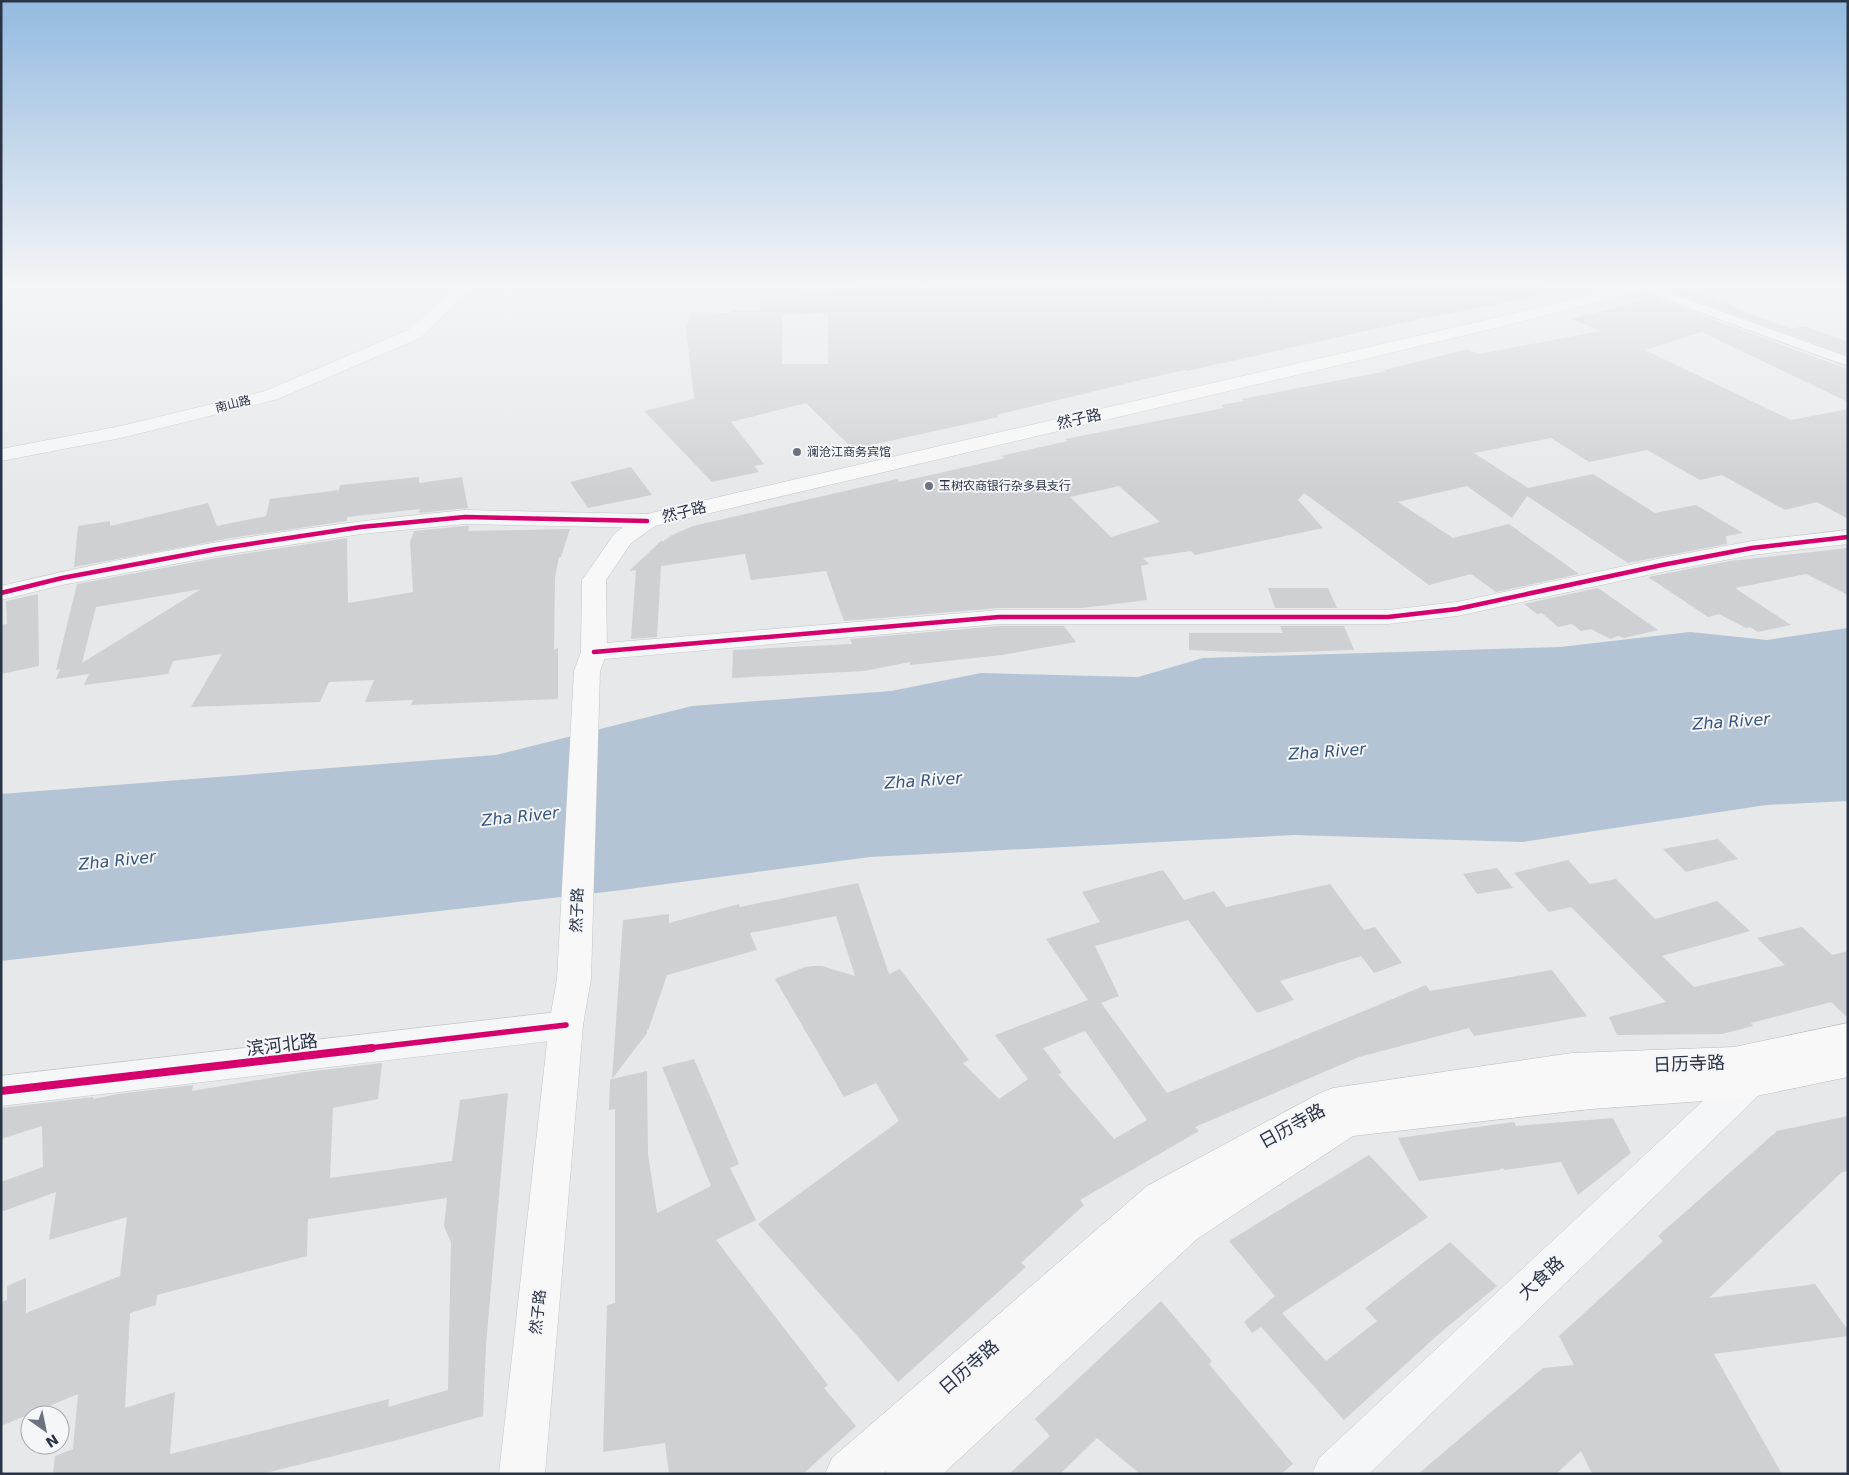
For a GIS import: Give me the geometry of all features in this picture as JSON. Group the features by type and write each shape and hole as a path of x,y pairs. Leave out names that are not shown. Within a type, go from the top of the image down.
{"main road":[{"name":"然子路","path":"522,1474 566,1025 574,979 594,580 622,538 647,521 742,497 1362,354"},
{"name":"日历寺路","path":"848,1474 1161,1199 1333,1104 1572,1068 1734,1062 1848,1037"},
{"name":"日历寺路","path":"908,1474 1183,1226 1346,1121 1591,1094 1747,1083 1848,1062"}],"street":[{"name":"南山路","path":"1,455 121,432 271,395 368,354"},
{"path":"1826,354 1848,362"},
{"path":"1,593 62,578 207,551 360,527 465,517 647,521"},
{"path":"591,661 999,617 1388,617 1457,610 1662,564 1752,548 1848,537"},
{"name":"滨河北路","path":"1,1091 566,1025"},
{"name":"大食路","path":"1335,1474 1747,1083"}],"water":[{"name":"Zha River","path":"1848,628 1848,801 1766,805 1522,842 1294,835 870,857 614,891 1,961 1,794 496,755 692,706 891,691 981,673 1138,677 1203,658 1560,647 1690,632 1767,640"}],"building":[{"path":"689,354 782,354 782,364 828,364 828,354 1264,354 1145,379 996,415 999,417 853,449 806,403 731,422 764,464 754,466 759,472 712,482 644,411 694,399"},
{"path":"1449,354 1653,354 1791,420 1848,409 1848,519 1817,502 1785,510 1722,475 1700,480 1647,450 1589,462 1551,438 1474,453 1528,488 1593,474 1655,513 1696,505 1743,533 1726,536 1727,544 1628,563 1527,496 1512,518 1467,486 1398,502 1453,538 1509,524 1579,574 1496,592 1471,574 1429,585 1304,493 1298,500 1323,528 1195,555 1191,551 1143,558 1149,564 1141,566 1147,600 1082,608 999,608 844,621 826,571 751,580 745,554 661,566 657,637 631,639 636,570 629,571 662,540 662,542 672,535 693,526 897,479 899,482 1006,458 1000,456 1068,441 1065,439 1224,408 1221,405 1244,401 1242,399 1387,371 1384,370","holes":["1119,486 1160,522 1111,537 1070,497"]},
{"path":"1748,354 1807,354 1848,369 1848,402"},
{"path":"631,467 652,495 588,508 570,482"},
{"path":"419,477 419,483 462,477 468,508 419,513 420,509 347,517 347,521 231,538 74,567 78,526 110,521 110,526 208,503 217,526 266,516 270,499 339,490 340,485"},
{"path":"465,526 469,526 468,531 570,529 561,557 559,557 555,578 554,650 558,648 558,699 411,705 413,700 365,702 374,680 329,682 320,702 191,707 222,654 173,661 168,674 84,685 89,674 56,679 60,669 56,670 77,584 217,558 347,538 348,603 413,592 410,542 414,531","holes":["201,589 82,663 96,607"]},
{"path":"1848,548 1848,595 1806,574 1735,588 1791,625 1758,632 1719,614 1708,617 1648,577 1730,561"},
{"path":"1268,588 1328,588 1337,608 1275,608"},
{"path":"1598,588 1658,630 1624,638 1618,636 1610,639 1591,629 1581,631 1572,624 1558,627 1542,613 1537,614 1524,604"},
{"path":"38,594 39,666 1,674 1,625 7,624 6,601"},
{"path":"999,626 1064,626 1076,642 1002,655 910,665 910,662 864,671 732,678 733,650 852,644 850,639"},
{"path":"1280,626 1344,626 1354,650 1259,653 1189,650 1189,633 1283,633"},
{"path":"1718,839 1738,859 1686,872 1663,849"},
{"path":"1568,860 1590,884 1616,879 1655,919 1717,901 1750,931 1662,956 1694,987 1785,965 1757,938 1802,927 1832,955 1848,951 1848,1018 1831,1002 1751,1023 1753,1026 1722,1034 1617,1035 1609,1017 1666,1002 1571,907 1549,912 1514,873"},
{"path":"1497,868 1513,888 1477,894 1463,874"},
{"path":"1163,870 1184,900 1214,891 1226,907 1330,884 1364,930 1375,927 1402,963 1374,973 1361,956 1280,981 1294,1000 1257,1013 1188,920 1095,946 1119,996 1101,1003 1167,1093 1426,985 1430,991 1552,970 1587,1016 1474,1036 1469,1028 1359,1057 1195,1127 1199,1131 1080,1200 1084,1205 1021,1263 1026,1267 898,1382 758,1224 899,1121 876,1083 844,1097 775,979 805,967 813,966 822,966 855,976 836,916 750,933 757,950 667,975 647,1033 612,1079 623,920 669,914 669,923 739,904 740,907 858,883 889,974 900,969 969,1060 963,1063 999,1099 1028,1079 995,1035 1088,1000 1046,939 1100,922 1082,892","holes":["1085,1031 1147,1120 1114,1139 1058,1074 1062,1073 1043,1048"]},
{"path":"694,1059 739,1164 730,1168 756,1220 716,1240 828,1385 824,1388 856,1426 803,1474 669,1474 665,1443 603,1452 607,1305 615,1303 615,1109 609,1110 610,1080 647,1071 648,1154 657,1213 711,1186 662,1067"},
{"path":"382,1063 378,1099 333,1108 330,1178 452,1161 460,1100 508,1093 486,1345 483,1416 394,1441 262,1474 53,1474 55,1456 70,1455 70,1450 73,1449 78,1394 52,1405 20,1405 20,1418 1,1426 1,1302 7,1300 7,1286 26,1278 26,1313 120,1276 127,1217 49,1240 56,1192 1,1212 1,1182 43,1167 42,1126 1,1139 1,1108 93,1097 93,1099 193,1085 192,1091 306,1072","holes":["447,1198 444,1226 451,1242 448,1390 388,1407 389,1399 170,1454 175,1392 125,1408 130,1313 156,1305 157,1295 307,1256 308,1219"]},
{"path":"1848,1116 1848,1171 1842,1172 1709,1298 1815,1284 1848,1330 1848,1336 1714,1354 1782,1474 1592,1474 1581,1451 1556,1474 1418,1474 1543,1368 1574,1365 1559,1336 1663,1241 1658,1236 1777,1131"},
{"path":"1613,1118 1631,1153 1578,1195 1561,1162 1504,1170 1503,1168 1419,1181 1398,1138 1514,1122 1516,1126"},
{"path":"1369,1155 1428,1217 1282,1313 1326,1361 1377,1321 1365,1308 1450,1242 1497,1286 1440,1333 1344,1420 1261,1327 1252,1333 1244,1322 1275,1296 1229,1241"},
{"path":"1161,1301 1212,1361 1209,1364 1293,1464 1281,1474 1140,1474 1097,1438 1060,1474 1009,1474 1050,1436 1035,1419"}],"cycle path":[{"path":"1,593 62,578 217,549 361,527 465,517 647,521"},
{"path":"594,652 999,617 1388,617 1457,609 1662,565 1752,548 1848,537"},
{"path":"1,1091 566,1025"}],"place":[{"name":"澜沧江商务宾馆","path":"797,452"},
{"name":"玉树农商银行杂多县支行","path":"929,486"}]}
